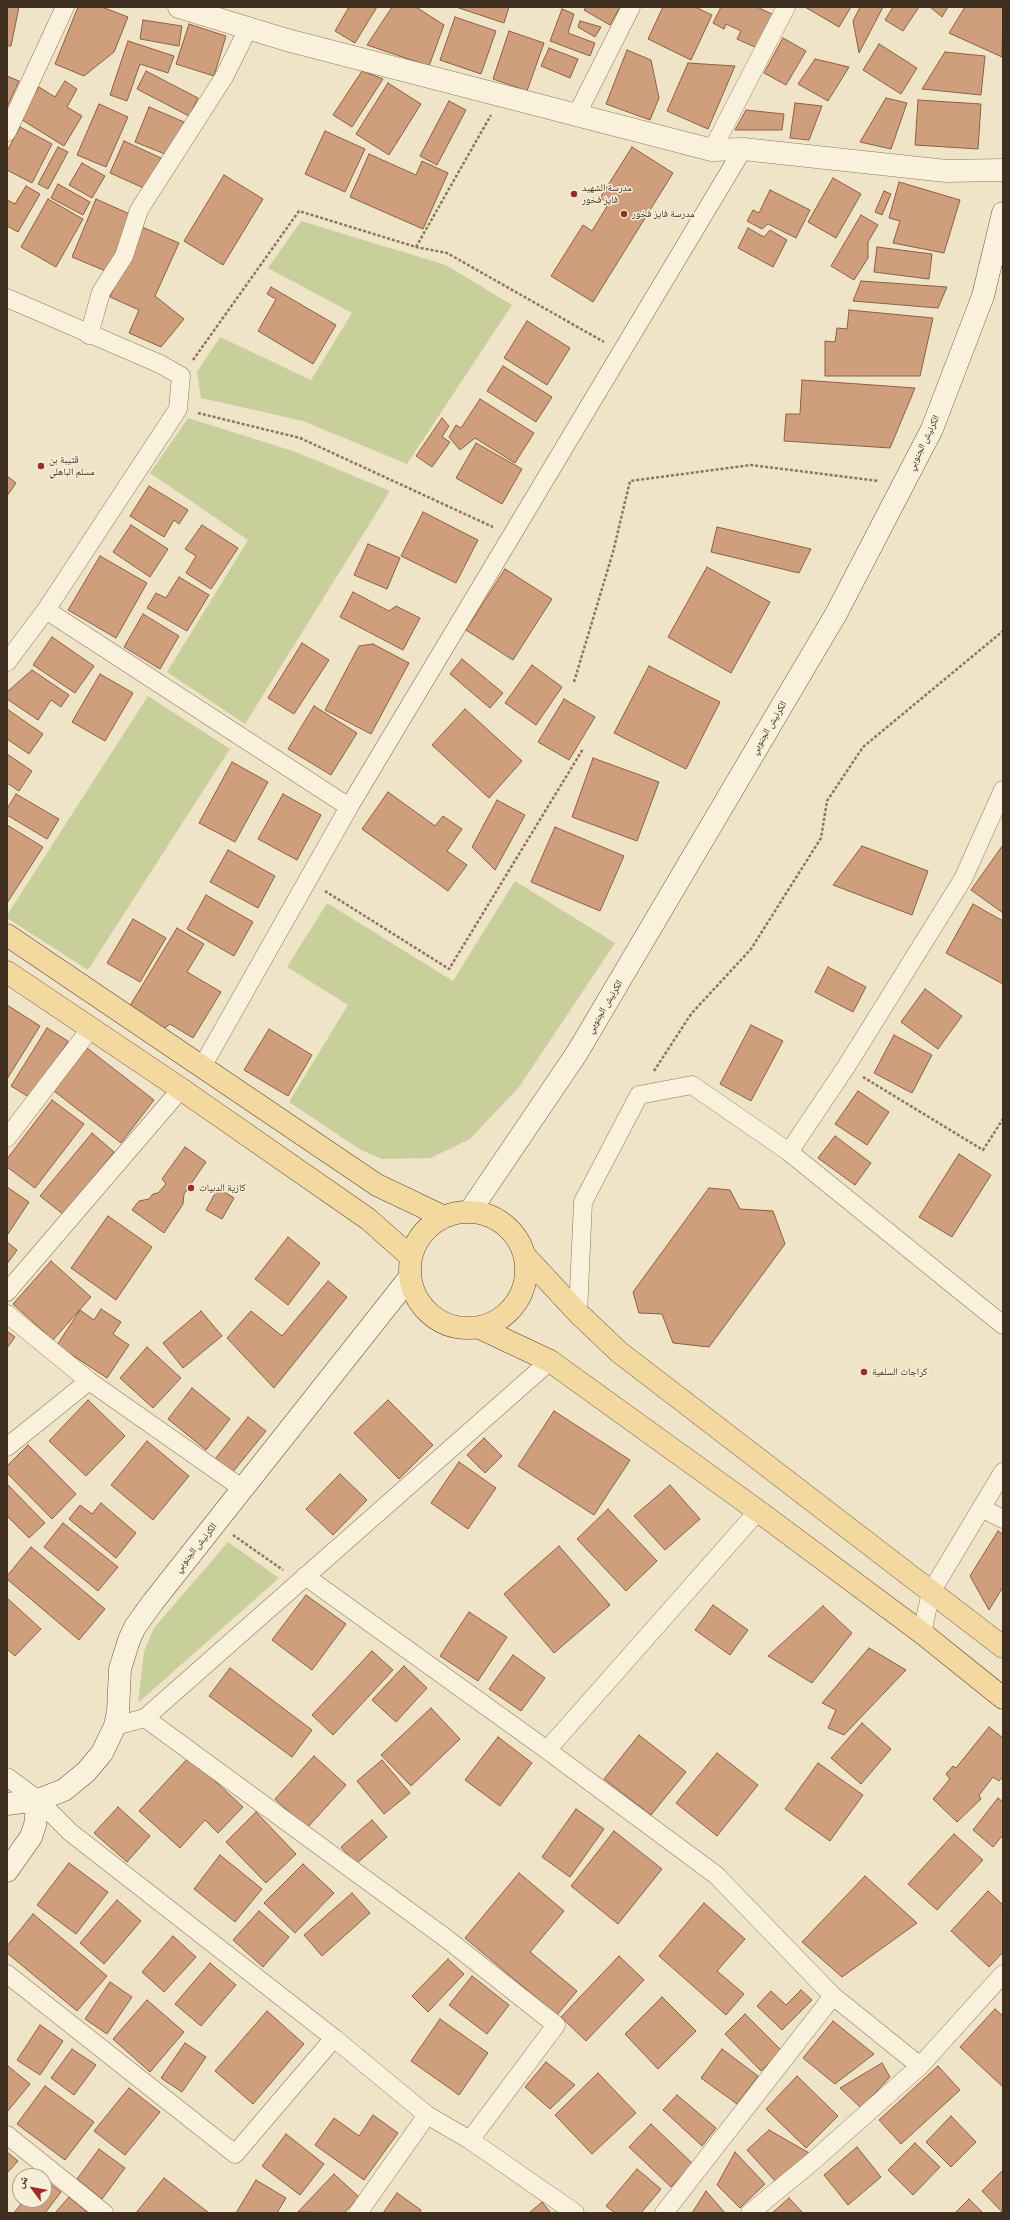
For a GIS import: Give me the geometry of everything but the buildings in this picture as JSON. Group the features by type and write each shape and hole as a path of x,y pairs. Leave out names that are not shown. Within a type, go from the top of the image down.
{"main road":[{"path":"179,7 249,27 287,40 712,150 743,149 946,171 1003,170"},
{"name":"الكرنيش الجنوبي","path":"470,1211 577,1053 836,614 932,429 983,296 1003,213"},
{"path":"7,935 377,1185 442,1216"},
{"path":"7,972 181,1089 368,1219 410,1267"},
{"path":"480,1328 502,1317 512,1309 522,1294 527,1276 526,1257 519,1240 507,1225 490,1214 470,1211 442,1216 432,1223 419,1238 410,1267 416,1296 428,1313 443,1323 461,1328 480,1328 550,1361 758,1511 922,1633 1003,1698"},
{"path":"526,1257 578,1313 619,1352 1003,1647"},
{"name":"الكرنيش الجنوبي","path":"7,1804 38,1800 52,1796 76,1782 102,1753 115,1726 118,1712 120,1669 128,1640 153,1602 243,1489 410,1267"},
{"path":"7,1871 31,1837 35,1825 38,1800"}],"street":[{"path":"7,132 65,7"},
{"path":"577,114 632,7"},
{"path":"712,150 786,7"},
{"path":"90,335 101,292 124,256 139,210 224,77 249,27"},
{"path":"202,1067 349,807 743,149"},
{"path":"7,298 160,364 181,376 178,408 46,610 7,662"},
{"path":"46,610 349,807"},
{"path":"789,1152 846,1067 963,879 1003,790"},
{"path":"7,1138 91,1028"},
{"path":"578,1313 583,1202 639,1096 692,1085 789,1152 1003,1326"},
{"path":"7,1292 181,1089"},
{"path":"7,1314 89,1380 243,1489"},
{"path":"115,1726 145,1718 550,1361"},
{"path":"7,1447 89,1380"},
{"path":"922,1633 931,1592 1003,1472"},
{"path":"981,1508 1003,1519"},
{"path":"547,1750 758,1511"},
{"path":"305,1576 547,1750 716,1875 833,1996 920,2066"},
{"path":"145,1718 447,1939 556,2025 470,2140"},
{"path":"7,1777 38,1800 70,1832 334,2038 428,2116 470,2140 576,2213"},
{"path":"7,1974 235,2154 334,2038"},
{"path":"750,2213 812,2162 920,2066 1003,1974"},
{"path":"664,2213 833,1996"},
{"path":"358,2213 428,2116"},
{"path":"7,2135 104,2213"}],"path":[{"path":"416,247 503,95"},
{"path":"181,376 298,211 416,247 447,253 622,352"},
{"path":"178,408 300,438 511,536"},
{"path":"574,682 612,552 630,481 751,466 904,484"},
{"path":"639,1096 691,1014 751,950 821,838 826,801 863,747 1003,631"},
{"path":"307,880 449,970 583,749"},
{"path":"846,1067 983,1150 1003,1119"},
{"path":"216,1523 283,1570 305,1576"}],"green space":[{"path":"301,221 446,265 512,305 407,464 303,421 201,398 197,372 220,337 311,380 352,313 268,268"},
{"path":"188,418 296,452 390,491 245,724 167,672 248,540 150,473"},
{"path":"148,696 230,749 88,970 7,918 7,915"},
{"path":"515,881 615,943 519,1087 470,1139 431,1158 382,1159 359,1149 289,1102 348,1005 287,967 327,903 453,981"},
{"path":"228,1542 279,1578 138,1703 144,1652 154,1628"}],"place":[{"name":"مدرسة الشهيد فايز فخور","path":"574,194"},
{"name":"مدرسة فايز فخور","path":"624,214"},
{"name":"قتيبة بن مسلم الباهلي","path":"41,466"},
{"name":"كازية الدبيات","path":"191,1188"},
{"name":"كراجات السلمية","path":"864,1372"}]}
